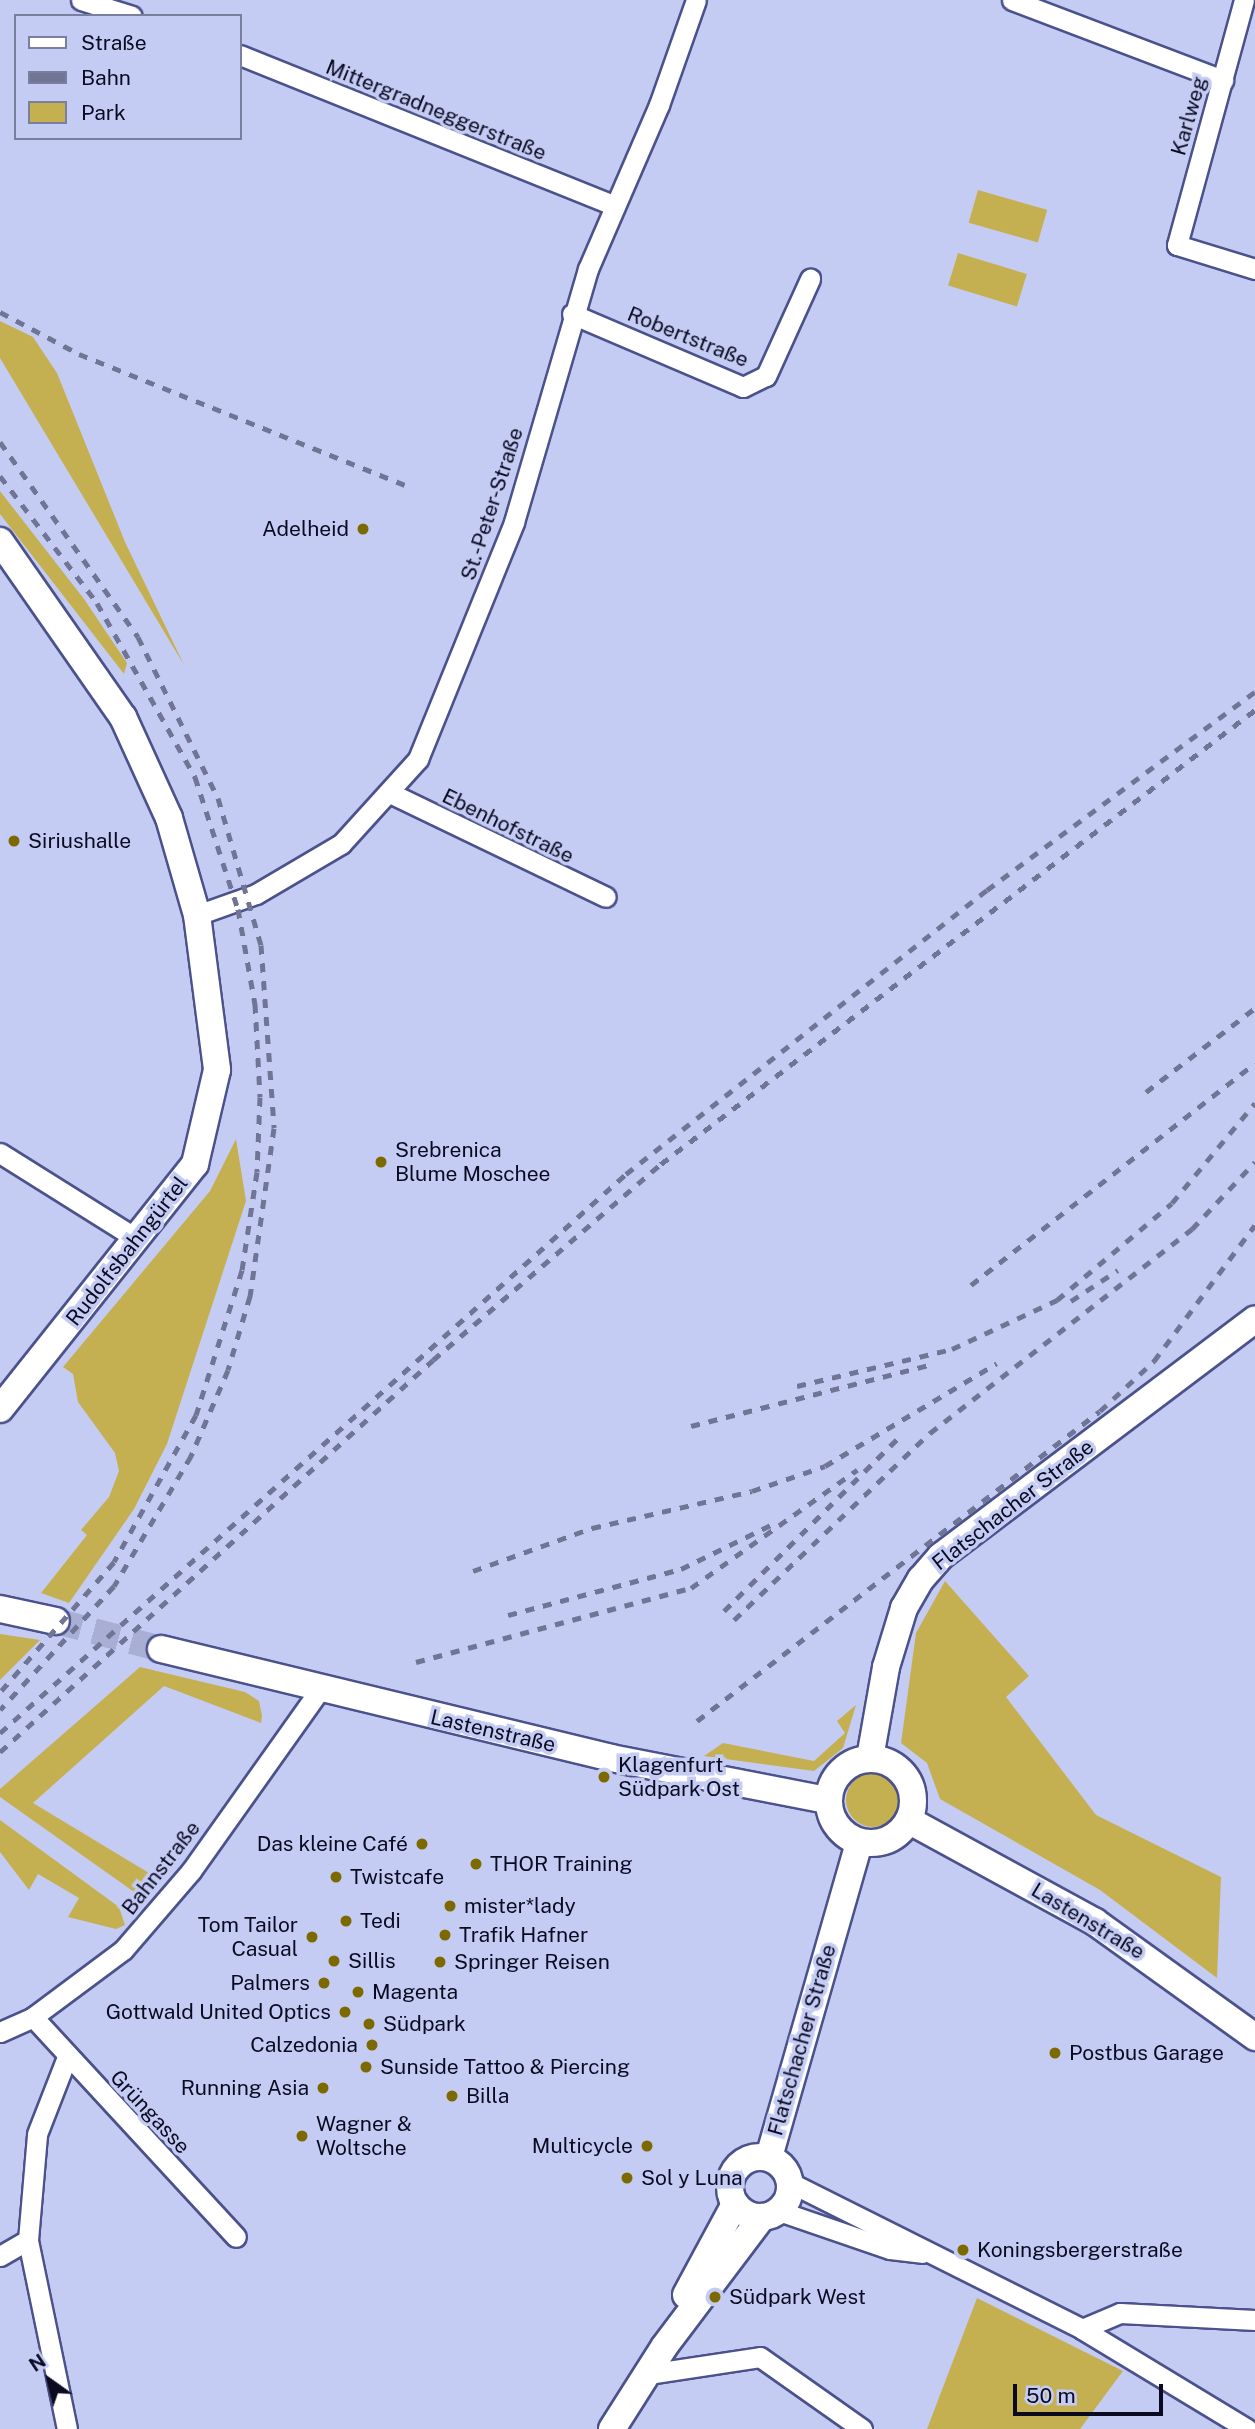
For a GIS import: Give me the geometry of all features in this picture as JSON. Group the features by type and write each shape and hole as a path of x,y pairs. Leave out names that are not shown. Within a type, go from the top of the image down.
{"street":[{"path":"81,0 126,14"},
{"name":"St.-Peter-Straße","path":"197,915 300,872 341,844 392,794 418,760 514,522 572,314 696,0"},
{"path":"1012,0 1223,80"},
{"name":"Karlweg","path":"1244,0 1177,245 1255,269"},
{"name":"Mittergradneggerstraße","path":"242,56 615,206"},
{"name":"Robertstraße","path":"572,314 744,387 765,376 810,279"},
{"name":"Rudolfsbahngürtel","path":"0,541 123,717 169,818 197,915 216,1035 213,1106 195,1164 0,1409"},
{"name":"Ebenhofstraße","path":"392,794 606,897"},
{"path":"0,1153 137,1239"},
{"name":"Flatschacher Straße","path":"870,1758 886,1667 904,1608 921,1579 941,1556 1255,1319"},
{"path":"0,1609 56,1621"},
{"name":"Lastenstraße","path":"161,1649 319,1691 828,1800"},
{"name":"Bahnstraße","path":"0,2032 33,2017 123,1950 191,1871 319,1691"},
{"path":"870,1758 890,1762 909,1780 915,1802 910,1821 880,1843 859,1843 842,1833 828,1800 834,1780 849,1764 870,1758"},
{"name":"Lastenstraße","path":"910,1821 1095,1922 1255,2038"},
{"name":"Flatschacher Straße","path":"769,2157 859,1843"},
{"name":"Grüngasse","path":"33,2017 67,2057 236,2237"},
{"path":"67,2057 37,2134 28,2240 67,2429"},
{"path":"664,2347 669,2325 735,2204 732,2176 743,2162 769,2157 784,2167 791,2183 923,2253 1082,2329 1242,2428"},
{"path":"612,2429 664,2347 770,2214 791,2183"},
{"path":"735,2204 890,2249 923,2253"},
{"path":"0,2256 28,2240"},
{"path":"1082,2329 1120,2314 1255,2320"},
{"path":"648,2374 760,2357 862,2429"}],"green space":[{"path":"978,190 1047,210 1038,243 969,223"},
{"path":"958,253 1027,274 1017,307 948,286"},
{"path":"0,321 33,337 57,373 125,542 184,665 0,358"},
{"path":"0,491 84,599 127,663 124,674 0,514"},
{"path":"236,1139 246,1201 167,1444 134,1509 69,1603 41,1593 87,1535 81,1530 109,1497 119,1471 115,1453 78,1402 73,1374 63,1367 210,1191"},
{"path":"945,1581 1029,1676 1006,1697 1096,1815 1221,1877 1217,1978 1100,1890 940,1799 927,1763 901,1743 916,1633"},
{"path":"0,1634 40,1640 0,1680"},
{"path":"140,1667 245,1692 259,1701 262,1716 261,1723 164,1686 33,1803 159,1879 144,1899 0,1797 0,1789"},
{"path":"856,1705 843,1748 814,1771 704,1756 723,1743 814,1761 845,1733 837,1721"},
{"path":"873,1773 892,1781 900,1800 892,1819 873,1827 854,1819 846,1800 854,1781"},
{"path":"0,1820 119,1907 125,1925 116,1929 68,1917 79,1898 38,1874 29,1890 0,1852"},
{"path":"977,2298 1123,2371 1080,2429 927,2429"}],"tunnel":[{"path":"56,1621 161,1649"}],"railway":[{"path":"0,312 79,354 405,485"},
{"path":"0,442 138,637 218,798 261,945 274,1128 250,1296 228,1370 191,1456 114,1586 0,1710"},
{"path":"0,476 97,603 195,777 238,909 255,1004 260,1097 257,1172 242,1270 196,1415 114,1562 0,1692"},
{"path":"0,1733 626,1174 987,890 1255,692"},
{"path":"0,1752 433,1360 661,1164 1255,710"},
{"path":"1146,1092 1255,1008"},
{"path":"971,1285 1255,1063"},
{"path":"797,1386 952,1349 1057,1300 1172,1203 1255,1103"},
{"path":"734,1620 930,1433 1192,1229 1255,1162"},
{"path":"697,1721 1100,1411 1154,1361 1255,1225"},
{"path":"1071,1301 1118,1270"},
{"path":"473,1571 592,1528 752,1491 825,1466 997,1363"},
{"path":"691,1426 928,1365"},
{"path":"724,1611 902,1434"},
{"path":"416,1662 691,1588 857,1470"},
{"path":"508,1615 681,1569 775,1523"}],"place":[{"name":"Adelheid","path":"363,529"},
{"name":"Siriushalle","path":"14,841"},
{"name":"Srebrenica Blume Moschee","path":"381,1162"},
{"name":"Klagenfurt Südpark Ost","path":"604,1777"},
{"name":"Das kleine Café","path":"422,1844"},
{"name":"THOR Training","path":"476,1864"},
{"name":"Twistcafe","path":"336,1877"},
{"name":"mister*lady","path":"450,1906"},
{"name":"Tedi","path":"346,1921"},
{"name":"Trafik Hafner","path":"445,1935"},
{"name":"Tom Tailor Casual","path":"312,1937"},
{"name":"Sillis","path":"334,1961"},
{"name":"Springer Reisen","path":"440,1962"},
{"name":"Palmers","path":"324,1983"},
{"name":"Magenta","path":"358,1992"},
{"name":"Gottwald United Optics","path":"345,2012"},
{"name":"Südpark","path":"369,2024"},
{"name":"Calzedonia","path":"372,2045"},
{"name":"Postbus Garage","path":"1055,2053"},
{"name":"Sunside Tattoo & Piercing","path":"366,2067"},
{"name":"Running Asia","path":"323,2088"},
{"name":"Billa","path":"452,2096"},
{"name":"Wagner & Woltsche","path":"302,2136"},
{"name":"Multicycle","path":"647,2146"},
{"name":"Sol y Luna","path":"627,2178"},
{"name":"Koningsbergerstraße","path":"963,2250"},
{"name":"Südpark West","path":"715,2297"}]}
